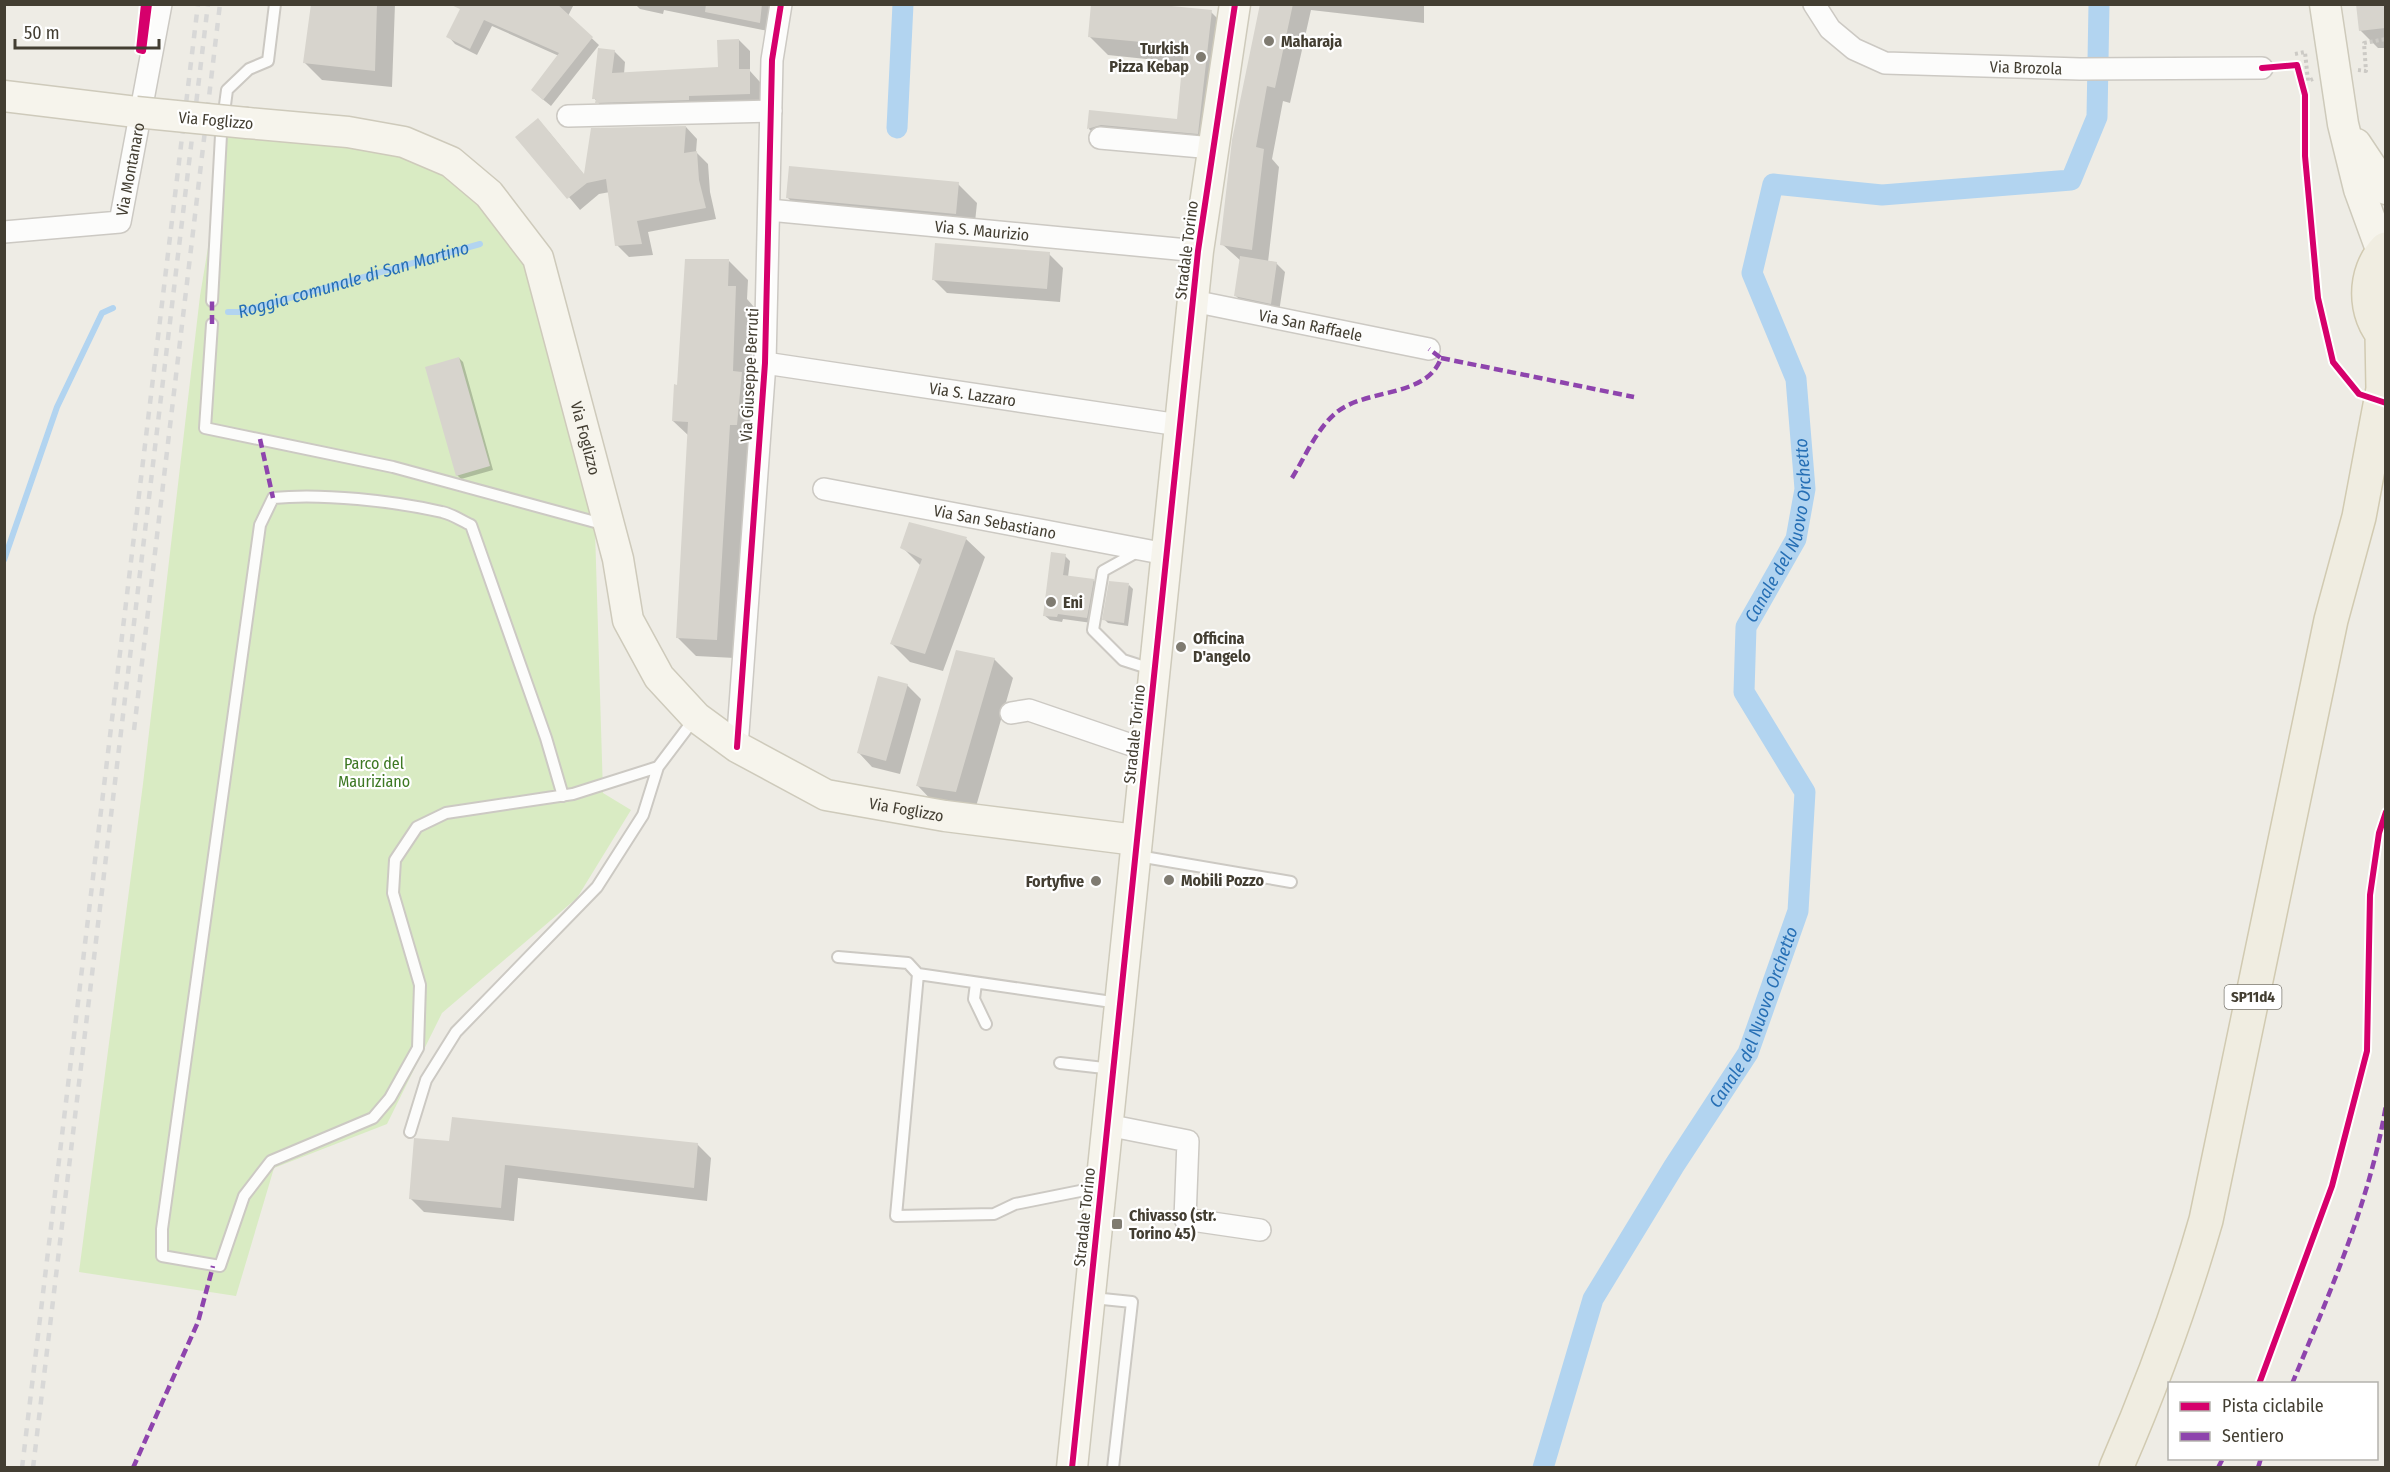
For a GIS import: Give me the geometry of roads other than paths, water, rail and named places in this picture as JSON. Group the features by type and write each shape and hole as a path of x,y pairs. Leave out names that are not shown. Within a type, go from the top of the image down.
{"main road":[{"name":"Stradale Torino","path":"1072,1467 1154,670 1154,552 1179,425 1198,251 1235,4"},
{"path":"2325,4 2343,124 2359,189 2384,251"},
{"name":"Via Foglizzo","path":"4,96 136,112 348,132 404,142 451,162 489,194 538,258 610,526 628,620 659,676 696,717 737,747 826,795 1136,847"},
{"path":"2343,124 2385,189"},
{"name":"SP11d4","path":"2116,1467 2156,1377 2183,1300 2206,1220 2331,620 2359,517 2383,389 2384,336 2371,315 2368,293 2372,271 2384,251"},
{"name":"SP11d4","path":"2359,517 2385,457"}],"street":[{"name":"Via Montanaro","path":"4,232 120,222 161,4"},
{"name":"Via Giuseppe Berruti","path":"737,747 765,363 772,60 781,4"},
{"name":"Via Brozola","path":"1814,4 1830,29 1854,49 1885,63 2080,69 2262,68"},
{"path":"568,116 771,111"},
{"path":"1100,138 1213,148"},
{"name":"Via S. Maurizio","path":"769,210 1198,251"},
{"name":"Via San Raffaele","path":"1193,301 1429,349"},
{"name":"Via S. Lazzaro","path":"765,363 1179,425"},
{"name":"Via San Sebastiano","path":"824,489 1154,552"},
{"path":"1011,713 1029,710 1146,750"},
{"path":"1107,1125 1188,1140 1185,1219 1260,1230"}],"lane":[{"path":"213,301 221,135 227,90 249,69 268,61 275,4"},
{"path":"212,324 205,428 393,467 610,526"},
{"path":"563,796 546,738 471,525 444,512 387,504 301,495 273,498 260,525 162,1229 162,1256 220,1266 244,1196 271,1161 373,1118 390,1098 418,1048 420,985 393,893 395,860 417,827 447,813 563,796 658,767"},
{"path":"1154,552 1103,571 1093,630 1123,660 1154,670"},
{"path":"410,1132 426,1080 456,1032 597,887 643,816 658,767 696,717"},
{"path":"1136,847 1291,882"},
{"path":"838,957 908,963 918,974 1120,1003"},
{"path":"918,974 896,1216 994,1214 1016,1204 1101,1187"},
{"path":"976,983 974,999 986,1024"},
{"path":"1059,1063 1113,1069"},
{"path":"1089,1297 1132,1302 1113,1467"}],"waterway":[{"name":"Roggia comunale di San Martino","path":"897,128 903,4"},
{"name":"Canale del Nuovo Orchetto","path":"1543,1468 1593,1299 1674,1166 1748,1053 1798,911 1805,792 1744,692 1746,627 1796,539 1805,489 1796,379 1752,273 1773,184 1882,195 2071,180 2097,117 2099,4"},
{"name":"Roggia comunale di San Martino","path":"228,312 240,312 480,244"},
{"name":"Roggia comunale di San Martino","path":"4,560 57,407 102,313 113,308"}],"railway":[{"path":"22,1468 198,4"},
{"path":"33,1468 208,4"},
{"path":"134,730 220,4"}],"place":[{"name":"Maharaja","path":"1269,41"},
{"name":"Turkish Pizza Kebap","path":"1201,57"},
{"name":"Eni","path":"1051,602"},
{"name":"Officina D'angelo","path":"1181,647"},
{"name":"Mobili Pozzo","path":"1169,880"},
{"name":"Fortyfive","path":"1096,881"},
{"name":"Chivasso (str. Torino 45)","path":"1117,1224"}],"park label":[{"name":"Parco del Mauriziano","path":"374,772"}]}
